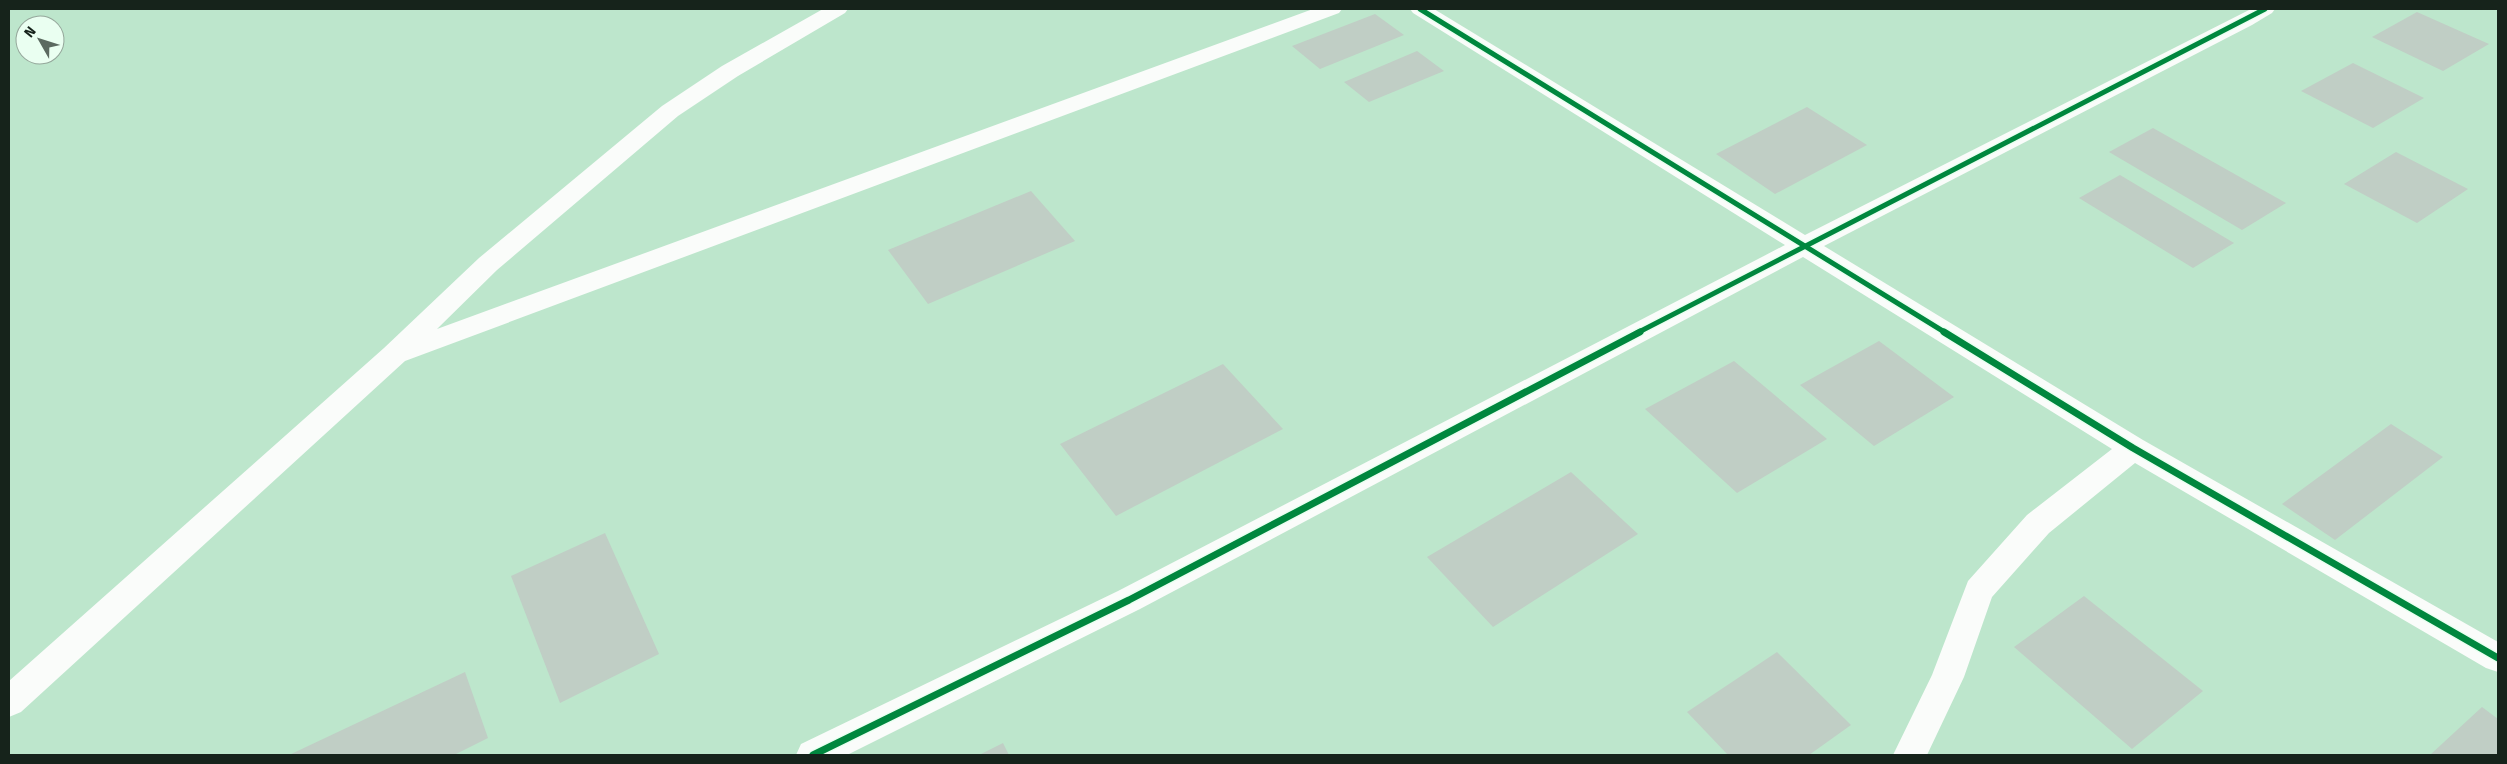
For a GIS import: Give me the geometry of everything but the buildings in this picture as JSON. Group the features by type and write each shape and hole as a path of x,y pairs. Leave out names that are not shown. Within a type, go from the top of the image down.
{"street":[{"path":"9,702 394,355 488,264 670,110 730,71 838,9"},
{"path":"394,355 1332,9"},
{"path":"1420,9 2133,448 2498,658"},
{"path":"813,755 1129,600 1803,246 2245,21 2264,9"},
{"path":"1910,755 1948,677 1979,590 2038,524 2133,448"}],"green space":[{"path":"9,9 2498,9 2498,755 9,755"}],"cycle path":[{"path":"1420,9 2133,448 2498,658"},
{"path":"813,755 1129,600 1803,246 2245,21 2265,9"}]}
